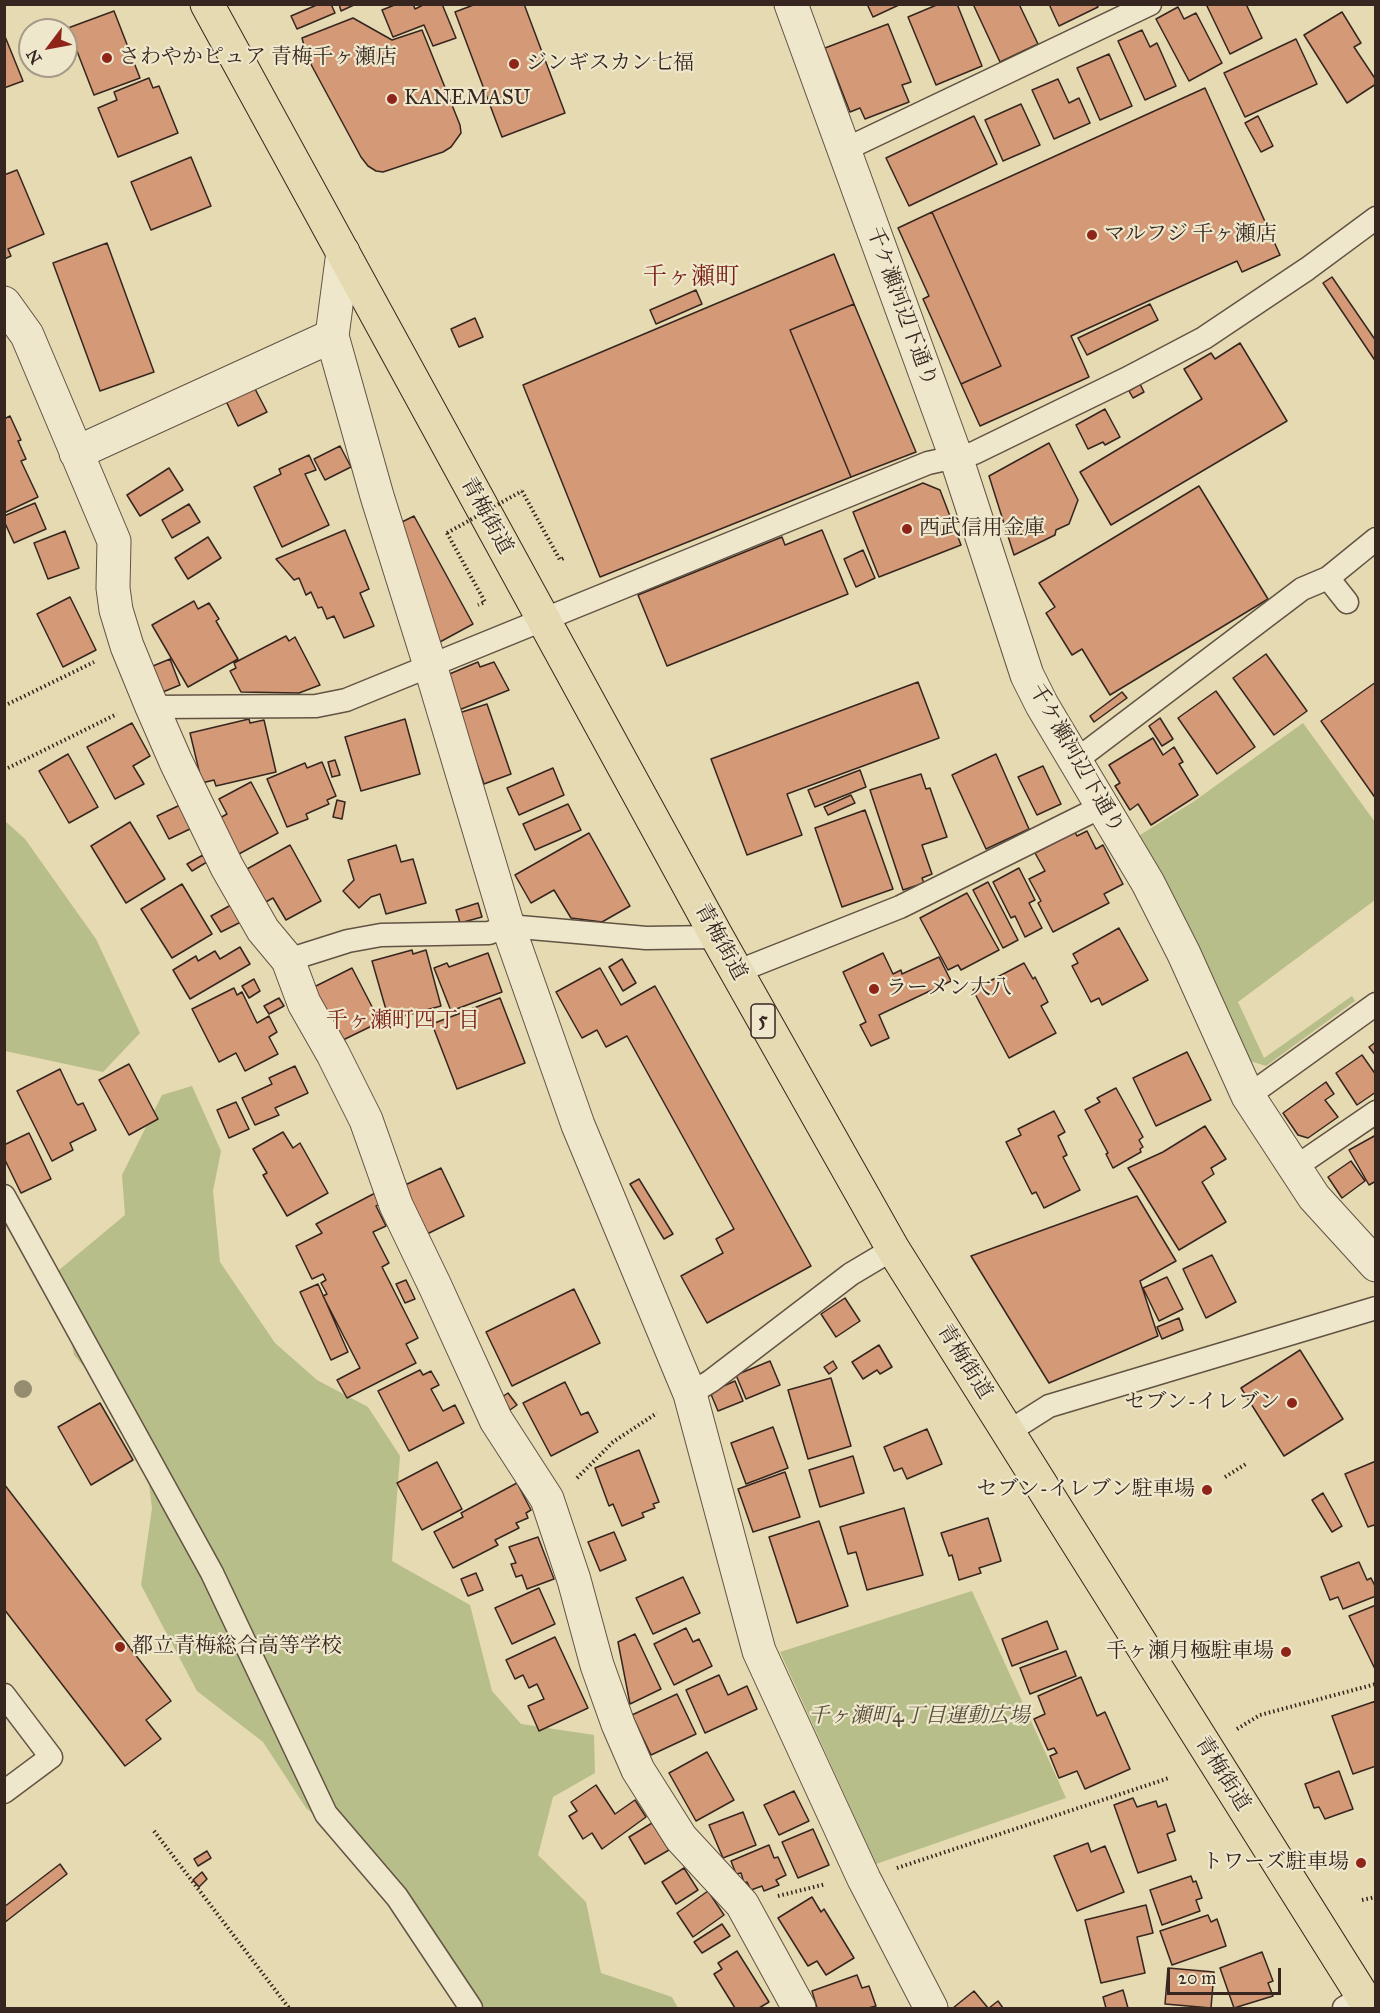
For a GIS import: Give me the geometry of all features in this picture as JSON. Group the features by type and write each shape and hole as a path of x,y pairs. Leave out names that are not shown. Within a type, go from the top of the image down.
{"main road":[{"name":"青梅街道","path":"207,4 736,972 893,1249 1206,1749 1358,2005"}],"street":[{"name":"千ケ瀬河辺下通り","path":"791,4 956,457 1027,675 1042,705 1148,883 1248,1096 1314,1197 1376,1265"},
{"path":"343,252 332,336 377,496 508,926 578,1125 690,1394 759,1651 864,1879 931,2008"},
{"path":"4,303 27,335 114,541 113,588 116,610 127,646 152,707 227,867 263,930 288,960 304,1002 366,1120 396,1205 496,1420 547,1499 574,1580 597,1665 618,1724 638,1770 681,1838 742,1904 799,2008"},
{"path":"76,453 332,336"}],"lane":[{"path":"844,150 1150,4"},
{"path":"152,707 316,706 346,699 928,463 974,453 1204,338 1307,269 1376,218"},
{"path":"1075,761 1302,589 1328,578 1376,539"},
{"path":"1328,578 1347,602"},
{"path":"736,972 900,907 1103,807"},
{"path":"288,960 348,941 381,935 489,933 508,926 646,938 717,937"},
{"path":"1248,1096 1376,1004"},
{"path":"1294,1168 1376,1112"},
{"path":"4,1196 212,1573 326,1814 397,1896 471,2008"},
{"path":"690,1394 711,1381 851,1274 893,1249"},
{"path":"1008,1432 1050,1406 1376,1308"},
{"path":"4,1695 51,1757 4,1792"}],"path":[{"path":"478,605 485,602 447,533 522,491 560,560 566,557"},
{"path":"4,706 127,646"},
{"path":"4,770 136,705 152,707"},
{"path":"547,1499 571,1485 613,1442 690,1394"},
{"path":"1225,1477 1246,1464"},
{"path":"1206,1749 1260,1715 1376,1684"},
{"path":"742,1904 843,1880 864,1879 1168,1778"},
{"path":"154,1831 289,2008"},
{"path":"1362,1900 1376,1897"}],"green space":[{"path":"1303,723 1375,822 1375,900 1238,1002 1264,1058 1352,996 1355,1001 1266,1066 1250,1061 1185,921 1140,835 1193,802"},
{"path":"5,821 25,839 96,939 140,1033 103,1072 5,1051"},
{"path":"192,1086 221,1151 213,1191 220,1262 275,1343 317,1380 368,1407 400,1456 392,1561 470,1605 492,1691 521,1724 594,1735 595,1773 553,1797 538,1855 586,1902 601,1973 672,1997 678,2008 476,2008 395,1883 306,1808 263,1742 197,1691 141,1585 152,1508 143,1436 74,1355 59,1270 125,1215 122,1175 162,1095"},
{"name":"千ヶ瀬町4丁目運動広場","path":"972,1591 1066,1798 876,1864 780,1652"}],"building":[{"path":"319,4 331,4 335,13 297,29 291,16"},
{"path":"339,4 356,4 341,11"},
{"path":"397,4 413,4 415,9 425,4 442,4 456,38 433,46 424,25 393,37 382,10"},
{"path":"476,4 524,4 565,113 502,137 455,12"},
{"path":"867,4 901,4 873,17"},
{"path":"939,4 957,4 982,66 936,85 908,17"},
{"path":"973,4 1019,4 1038,44 1000,62"},
{"path":"1049,4 1096,4 1098,7 1059,26"},
{"path":"1206,4 1246,4 1262,38 1230,54"},
{"path":"1178,7 1184,19 1196,13 1222,63 1189,81 1156,19"},
{"path":"114,11 140,78 94,95 78,54 78,24"},
{"path":"1342,12 1361,43 1354,47 1376,80 1376,84 1347,103 1304,35"},
{"path":"353,18 392,40 422,30 460,125 461,133 451,147 443,152 383,172 368,166 361,157 307,57 302,38"},
{"path":"888,24 911,82 902,85 909,102 865,119 860,108 850,112 825,48"},
{"path":"1142,30 1150,47 1157,43 1176,86 1145,100 1118,41"},
{"path":"4,34 18,69 18,78 22,78 23,81 4,88"},
{"path":"1296,39 1317,84 1245,117 1224,73"},
{"path":"1109,54 1132,106 1100,120 1077,68"},
{"path":"149,78 153,88 159,86 178,133 118,157 98,108 117,100 114,92"},
{"path":"1058,79 1069,103 1079,98 1090,123 1054,139 1032,90"},
{"path":"1205,88 1280,255 1242,272 1237,261 1071,336 1089,377 980,426 961,384 1001,366 932,212"},
{"path":"1021,104 1040,145 1003,161 985,120"},
{"path":"974,116 997,164 909,206 886,158"},
{"path":"1258,116 1273,146 1261,152 1245,123"},
{"path":"191,157 211,206 151,230 131,182"},
{"path":"17,170 44,234 8,249 11,256 4,259 4,175"},
{"path":"932,212 1001,366 961,384 923,299 929,296 898,228"},
{"path":"107,243 154,372 100,391 53,263"},
{"path":"834,254 854,304 790,330 851,477 600,577 523,385"},
{"path":"1332,277 1376,341 1376,362 1323,283"},
{"path":"696,290 702,304 656,324 650,310"},
{"path":"854,304 916,452 851,477 790,330"},
{"path":"1150,304 1158,320 1087,355 1078,338"},
{"path":"475,318 483,337 459,347 451,329"},
{"path":"1240,343 1287,421 1111,525 1080,472 1202,399 1184,369 1211,353 1215,359"},
{"path":"1140,384 1144,392 1133,398 1129,391"},
{"path":"253,385 267,412 238,426 225,399"},
{"path":"1105,409 1120,437 1105,445 1103,442 1088,449 1076,425"},
{"path":"10,416 21,440 18,441 26,459 21,461 38,497 4,513 4,419"},
{"path":"1049,443 1078,500 1069,524 1056,530 1055,535 1014,555 989,476"},
{"path":"340,446 351,467 325,480 314,459"},
{"path":"309,455 316,470 305,474 329,525 282,547 254,487 281,474 279,469"},
{"path":"169,468 183,490 140,516 127,495"},
{"path":"923,483 940,490 961,545 879,577 853,512"},
{"path":"1199,486 1268,599 1110,695 1082,649 1072,655 1046,613 1055,607 1039,583"},
{"path":"35,503 46,529 14,543 4,516"},
{"path":"189,504 200,522 172,538 162,520"},
{"path":"414,516 473,624 438,643 400,523"},
{"path":"345,530 369,589 360,593 374,626 344,638 334,616 327,619 322,607 318,608 311,592 306,595 299,578 294,580 276,559"},
{"path":"822,530 848,594 667,666 638,595 782,537 785,545"},
{"path":"65,531 79,568 48,579 34,543"},
{"path":"208,537 221,558 188,579 175,558"},
{"path":"863,550 875,578 856,587 844,559"},
{"path":"70,597 96,650 63,667 37,614"},
{"path":"194,601 198,609 209,603 219,619 216,621 238,659 188,687 152,625"},
{"path":"286,636 289,641 295,637 320,685 299,693 241,692 230,671 236,668 234,663"},
{"path":"1266,654 1307,711 1274,735 1233,678"},
{"path":"170,659 180,685 158,694 148,668"},
{"path":"478,662 480,667 494,662 509,690 459,710 447,675"},
{"path":"918,682 939,738 787,794 802,835 747,855 711,759"},
{"path":"1376,682 1376,799 1321,721"},
{"path":"1216,691 1255,747 1217,774 1178,718"},
{"path":"1122,692 1127,698 1094,722 1090,716"},
{"path":"487,704 511,774 484,784 459,713"},
{"path":"1160,718 1173,739 1162,746 1149,726"},
{"path":"249,719 250,723 264,720 276,772 216,786 214,780 202,783 190,733"},
{"path":"405,719 420,774 361,791 345,737"},
{"path":"132,723 150,756 133,766 144,784 115,799 87,747"},
{"path":"1153,738 1163,755 1174,747 1183,762 1179,764 1198,795 1151,825 1138,804 1130,810 1115,786 1120,783 1109,765"},
{"path":"68,754 98,807 69,823 39,771"},
{"path":"996,754 1029,829 986,849 952,775"},
{"path":"335,760 340,775 332,777 328,762"},
{"path":"322,762 336,796 327,800 329,804 306,814 308,819 287,827 267,779 305,763 307,768"},
{"path":"1043,766 1061,804 1037,815 1018,777"},
{"path":"553,768 564,795 519,815 507,788"},
{"path":"860,770 866,787 815,807 808,790"},
{"path":"921,774 926,789 930,788 947,837 922,845 932,874 922,878 924,883 903,890 870,790"},
{"path":"251,782 278,833 237,855 218,819 227,814 219,799"},
{"path":"851,795 855,803 828,815 824,807"},
{"path":"337,800 345,802 342,819 333,817"},
{"path":"568,804 581,830 535,850 523,824"},
{"path":"180,805 192,828 169,839 157,816"},
{"path":"865,810 893,889 842,907 815,828"},
{"path":"130,822 165,879 126,903 91,846"},
{"path":"1087,831 1096,849 1103,845 1123,884 1104,894 1109,903 1053,932 1038,903 1041,901 1029,879 1045,871 1035,853 1075,832 1077,836"},
{"path":"589,833 630,906 602,922 571,918 554,890 531,903 515,875"},
{"path":"290,845 321,901 286,920 273,898 262,904 261,893 247,869"},
{"path":"396,845 401,862 413,859 426,903 386,914 380,894 371,897 359,908 343,891 354,880 348,860"},
{"path":"203,855 207,862 192,871 187,864"},
{"path":"1019,868 1035,900 1029,903 1042,928 1025,937 1015,916 1011,918 993,882"},
{"path":"988,882 1018,940 1003,948 973,890"},
{"path":"182,884 212,934 172,958 141,909"},
{"path":"967,893 999,950 961,970 958,965 948,970 920,918"},
{"path":"478,903 482,917 460,923 456,910"},
{"path":"231,905 241,922 221,932 211,916"},
{"path":"1119,928 1148,980 1102,1005 1099,998 1091,1002 1072,966 1078,963 1073,954"},
{"path":"240,947 250,964 190,999 173,970 196,956 198,961 215,951 220,959"},
{"path":"412,950 413,954 426,950 441,1006 389,1020 372,961"},
{"path":"488,953 502,992 451,1011 434,968 447,963 449,967"},
{"path":"883,953 893,974 901,970 902,974 939,957 951,981 879,1015 889,1038 871,1046 860,1025 866,1022 843,972"},
{"path":"622,959 636,983 623,991 609,967"},
{"path":"1024,963 1033,979 1035,977 1048,1002 1041,1006 1056,1033 1009,1058 973,990"},
{"path":"352,968 380,1022 341,1041 314,987"},
{"path":"600,968 621,1005 655,986 811,1266 707,1323 681,1276 723,1253 716,1239 734,1229 627,1036 606,1047 597,1030 582,1038 556,992"},
{"path":"254,979 260,991 249,998 242,986"},
{"path":"234,988 237,995 242,992 257,1023 269,1016 277,1032 269,1037 278,1054 245,1071 236,1053 219,1062 192,1009"},
{"path":"279,998 284,1006 269,1014 264,1006"},
{"path":"500,998 525,1063 457,1089 432,1024"},
{"path":"1376,1042 1376,1056 1369,1047"},
{"path":"1187,1052 1211,1100 1156,1126 1133,1078"},
{"path":"1362,1055 1376,1075 1376,1092 1357,1105 1336,1073"},
{"path":"129,1064 158,1119 129,1135 99,1080"},
{"path":"295,1066 308,1093 275,1108 279,1115 255,1125 242,1098 272,1084 269,1078"},
{"path":"60,1069 76,1103 78,1105 83,1103 96,1130 70,1143 73,1150 52,1161 17,1091"},
{"path":"1326,1082 1334,1094 1325,1100 1338,1117 1308,1138 1298,1135 1283,1113"},
{"path":"1116,1088 1143,1137 1139,1140 1143,1147 1140,1149 1141,1152 1113,1168 1106,1154 1108,1153 1085,1110 1100,1102 1097,1098"},
{"path":"236,1102 249,1129 229,1138 217,1110"},
{"path":"1054,1111 1065,1132 1058,1136 1067,1155 1063,1157 1080,1190 1044,1208 1036,1192 1032,1194 1006,1142 1021,1135 1018,1129"},
{"path":"1205,1126 1226,1159 1211,1168 1214,1174 1202,1182 1226,1222 1179,1250 1128,1168 1163,1152"},
{"path":"283,1132 293,1148 300,1143 328,1193 287,1216 263,1175 267,1173 253,1149"},
{"path":"29,1133 51,1179 21,1193 4,1158 4,1145"},
{"path":"1376,1135 1376,1181 1369,1185 1349,1150"},
{"path":"1351,1161 1365,1181 1342,1198 1328,1177"},
{"path":"441,1168 464,1216 427,1234 403,1186"},
{"path":"639,1179 673,1234 664,1239 630,1184"},
{"path":"379,1191 385,1202 376,1206 386,1226 373,1232 389,1263 382,1267 418,1338 406,1344 416,1363 347,1398 337,1380 360,1368 323,1296 327,1294 321,1283 326,1280 323,1274 312,1279 296,1246 322,1233 316,1224"},
{"path":"1137,1196 1176,1261 1140,1281 1158,1336 1049,1383 971,1256"},
{"path":"1212,1255 1236,1302 1206,1318 1183,1269"},
{"path":"1167,1277 1183,1309 1159,1321 1143,1288"},
{"path":"406,1280 415,1299 405,1303 396,1284"},
{"path":"318,1284 348,1352 331,1360 300,1292"},
{"path":"574,1289 600,1343 512,1386 486,1332"},
{"path":"845,1298 860,1321 836,1337 821,1314"},
{"path":"1179,1318 1183,1330 1162,1339 1157,1327"},
{"path":"879,1345 892,1367 880,1374 877,1370 863,1379 852,1362"},
{"name":"セブン-イレブン","path":"1300,1350 1343,1419 1284,1456 1241,1388"},
{"path":"770,1361 780,1385 746,1399 736,1375"},
{"path":"833,1361 837,1368 829,1374 824,1367"},
{"path":"420,1370 423,1375 431,1371 439,1385 431,1389 443,1411 455,1405 464,1423 409,1451 378,1391"},
{"path":"831,1378 851,1446 808,1459 788,1390"},
{"path":"735,1381 743,1401 718,1411 710,1392"},
{"path":"565,1382 581,1415 588,1412 598,1432 551,1456 523,1403"},
{"path":"508,1393 517,1405 510,1410 502,1397"},
{"path":"100,1403 133,1460 91,1485 58,1427"},
{"path":"773,1427 788,1468 746,1484 731,1443"},
{"path":"927,1429 942,1464 907,1479 902,1468 894,1471 884,1447"},
{"path":"639,1450 659,1502 653,1504 655,1508 642,1513 644,1517 622,1526 613,1504 609,1506 595,1468"},
{"path":"853,1456 864,1493 820,1507 809,1470"},
{"path":"1376,1461 1376,1529 1374,1525 1368,1527 1345,1474"},
{"path":"437,1462 462,1509 422,1530 397,1483"},
{"path":"785,1472 800,1517 753,1532 738,1489"},
{"path":"517,1483 531,1510 526,1513 528,1518 516,1523 519,1528 495,1540 498,1545 453,1568 434,1532 463,1517 461,1513"},
{"path":"4,1484 171,1701 146,1720 161,1739 125,1766 4,1609"},
{"path":"1323,1493 1342,1526 1332,1532 1312,1500"},
{"path":"904,1508 923,1575 867,1590 856,1552 848,1554 840,1527"},
{"path":"988,1518 1001,1561 979,1568 981,1573 959,1580 952,1555 949,1556 941,1533"},
{"path":"819,1521 848,1606 797,1623 769,1537"},
{"path":"614,1532 626,1560 600,1571 588,1542"},
{"path":"538,1537 554,1579 527,1589 522,1575 516,1577 511,1564 516,1563 509,1547"},
{"path":"1359,1562 1367,1580 1371,1578 1376,1588 1376,1596 1343,1609 1338,1597 1330,1600 1321,1577"},
{"path":"476,1573 483,1590 468,1596 461,1579"},
{"path":"683,1577 700,1613 653,1634 636,1598"},
{"path":"539,1588 555,1624 512,1644 495,1608"},
{"path":"1376,1605 1376,1669 1375,1669 1349,1616"},
{"path":"1047,1621 1058,1649 1012,1666 1002,1639"},
{"path":"686,1628 693,1642 699,1639 712,1666 674,1685 654,1644"},
{"path":"635,1634 661,1689 630,1704 618,1642"},
{"path":"555,1637 588,1708 539,1731 528,1706 544,1699 537,1684 529,1688 523,1675 515,1679 506,1660"},
{"path":"1066,1651 1076,1676 1030,1694 1020,1668"},
{"path":"719,1675 728,1695 747,1686 757,1709 705,1733 686,1690"},
{"path":"1081,1677 1097,1716 1105,1712 1130,1769 1085,1789 1077,1771 1059,1778 1050,1756 1057,1753 1054,1748 1048,1750 1034,1719 1045,1714 1038,1696"},
{"path":"677,1694 696,1734 651,1755 632,1715"},
{"path":"1376,1701 1376,1766 1353,1774 1332,1716"},
{"path":"707,1752 734,1800 696,1821 669,1773"},
{"path":"1339,1771 1353,1809 1325,1819 1319,1807 1314,1808 1305,1784"},
{"path":"596,1785 615,1814 635,1800 646,1817 602,1849 592,1833 583,1839 569,1816 577,1811 571,1802"},
{"path":"794,1791 809,1821 779,1835 764,1805"},
{"path":"1133,1798 1137,1807 1156,1801 1158,1807 1166,1804 1175,1831 1167,1834 1176,1860 1138,1873 1114,1805"},
{"path":"743,1812 756,1845 723,1858 709,1825"},
{"path":"652,1823 669,1850 645,1864 629,1837"},
{"path":"813,1829 829,1865 798,1878 782,1842"},
{"path":"1088,1843 1091,1852 1105,1846 1124,1892 1077,1911 1054,1856"},
{"path":"769,1845 774,1858 778,1857 786,1875 776,1880 779,1885 764,1891 762,1886 751,1890 747,1882 744,1883 741,1873 736,1874 731,1861"},
{"path":"207,1851 211,1858 198,1866 194,1859"},
{"path":"60,1864 67,1874 4,1923 4,1907"},
{"path":"684,1868 698,1890 676,1904 662,1882"},
{"path":"202,1872 207,1879 199,1887 193,1880"},
{"path":"1191,1876 1193,1882 1196,1881 1202,1898 1196,1900 1200,1911 1162,1925 1150,1890"},
{"path":"708,1891 724,1915 693,1937 677,1913"},
{"path":"812,1897 821,1912 824,1909 854,1958 826,1975 817,1961 808,1966 778,1918"},
{"path":"1146,1905 1153,1933 1137,1937 1145,1973 1101,1983 1085,1920"},
{"path":"1208,1915 1211,1922 1217,1919 1226,1946 1172,1965 1160,1931"},
{"path":"722,1924 730,1936 702,1953 694,1942"},
{"path":"737,1951 769,2002 759,2008 735,2008 714,1974 722,1969 718,1963"},
{"path":"1262,1952 1273,1981 1268,1983 1273,1996 1234,2008 1220,1968"},
{"path":"1168,1968 1214,1972 1211,2008 1165,2004"},
{"path":"857,1975 862,1988 869,1986 876,2006 817,2008 812,1991"},
{"path":"1123,1990 1128,2008 1106,2008 1103,1997"},
{"path":"974,1991 988,2008 953,2008"},
{"path":"998,2001 1003,2008 989,2008"}],"place":[{"name":"さわやかピュア 青梅千ヶ瀬店","path":"107,58"},
{"name":"ジンギスカン七福","path":"514,64"},
{"name":"KANEMASU","path":"392,99"},
{"name":"マルフジ 千ヶ瀬店","path":"1092,235"},
{"name":"西武信用金庫","path":"907,529"},
{"name":"ラーメン大八","path":"874,989"},
{"name":"セブン-イレブン","path":"1292,1403"},
{"name":"セブン-イレブン駐車場","path":"1207,1490"},
{"name":"都立青梅総合高等学校","path":"120,1647"},
{"name":"千ヶ瀬月極駐車場","path":"1286,1652"},
{"name":"トワーズ駐車場","path":"1361,1863"}],"district":[{"name":"千ヶ瀬町","path":"691,278"},
{"name":"千ヶ瀬町四丁目","path":"403,1022"}]}
